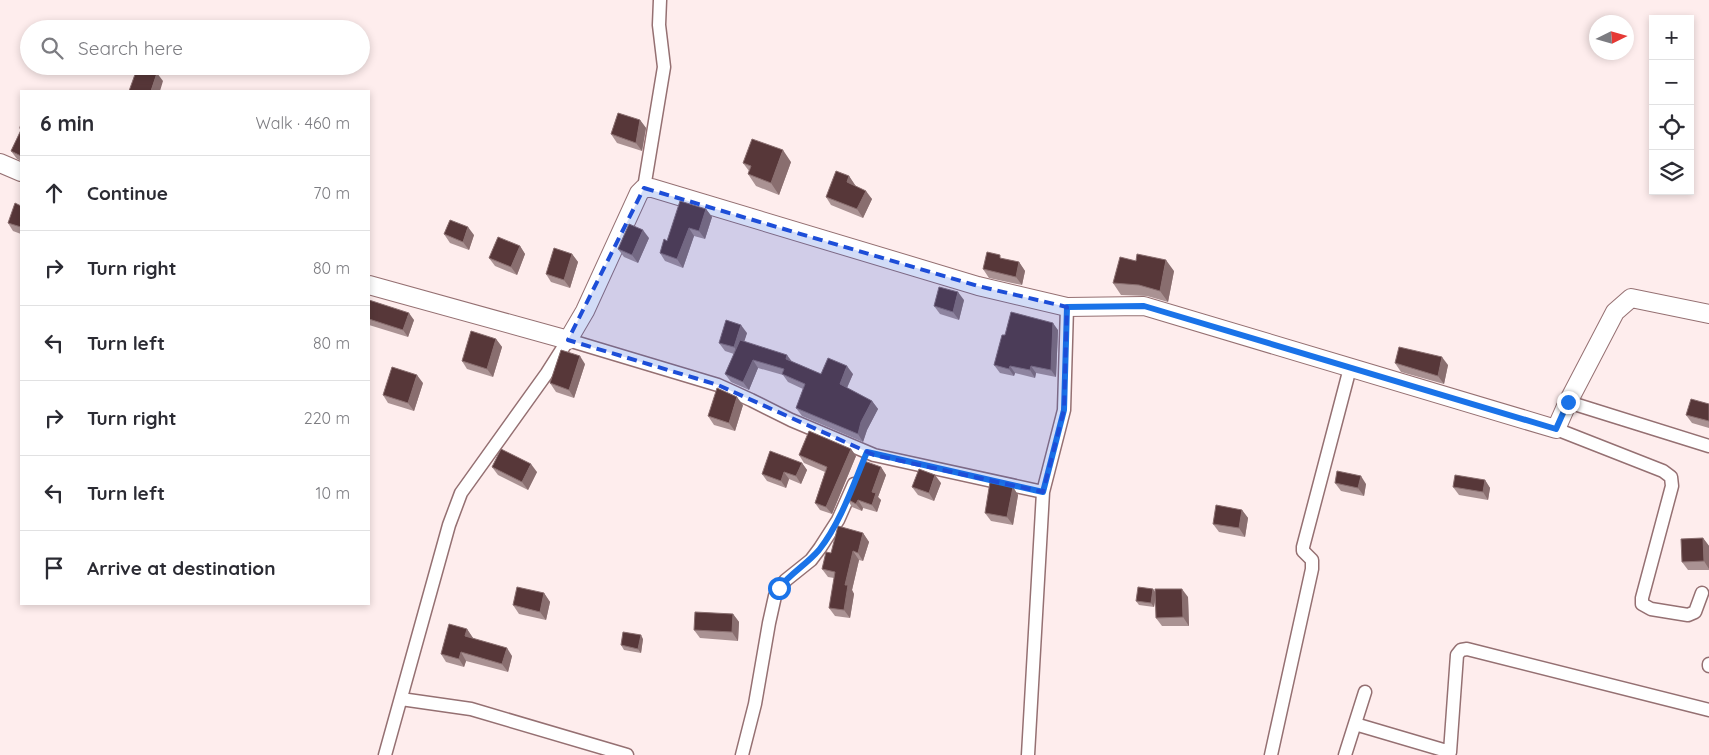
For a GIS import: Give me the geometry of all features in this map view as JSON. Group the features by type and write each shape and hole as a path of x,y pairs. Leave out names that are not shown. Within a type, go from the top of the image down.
{"street":[{"path":"385,755 449,525 462,494 568,340 585,311 640,192 644,188 664,67 659,25 660,0"},
{"path":"0,163 20,172"},
{"path":"644,188 652,188 978,286 1067,307 1144,306 1556,429 1663,471 1671,477 1672,486 1642,604 1651,609 1688,615 1696,612 1702,593"},
{"path":"370,285 568,340 718,386 751,400 865,456 1043,492"},
{"path":"1556,429 1615,312 1631,298 1709,314"},
{"path":"1028,755 1043,492 1064,410 1067,307"},
{"path":"1271,755 1312,569 1312,560 1303,552 1303,547 1350,368"},
{"path":"1568,402 1709,446"},
{"path":"742,755 755,704 768,624 775,596 786,580 810,560 820,548 838,520 857,475"},
{"path":"1355,724 1450,752 1457,655 1461,650 1467,649 1709,710"},
{"path":"1345,755 1365,692"},
{"path":"400,699 471,709 627,755"}],"highlighted area":[{"path":"644,188 978,286 1067,307 1064,410 1043,492 874,455 718,385 568,340"}],"building":[{"path":"135,75 156,75 151,90 129,90"},
{"path":"618,113 640,120 636,143 611,134"},
{"path":"20,132 20,156 11,151"},
{"path":"752,139 783,150 771,183 748,174 751,166 743,163"},
{"path":"836,171 849,176 847,182 866,191 857,209 826,197"},
{"path":"680,201 706,209 699,231 689,228 677,259 660,253 664,239 667,241"},
{"path":"15,203 20,206 20,227 8,223"},
{"path":"450,220 468,227 463,242 444,234"},
{"path":"629,224 643,230 632,255 618,249"},
{"path":"498,237 520,246 511,267 489,258"},
{"path":"554,248 572,254 564,280 546,274"},
{"path":"987,252 1000,255 1000,258 1019,262 1016,277 983,269"},
{"path":"1137,254 1166,260 1160,291 1139,285 1113,283 1120,257 1136,261"},
{"path":"939,287 958,292 953,312 934,306"},
{"path":"370,300 409,313 403,330 370,319"},
{"path":"1011,312 1053,323 1051,370 1031,366 1030,370 1010,366 1009,369 994,365 1002,335 1005,335"},
{"path":"726,320 741,325 734,347 719,343"},
{"path":"471,331 496,339 487,369 462,361"},
{"path":"740,340 787,355 786,359 821,374 828,358 847,366 840,384 872,401 861,422 858,434 796,408 805,384 782,374 784,369 753,360 743,382 725,374"},
{"path":"1399,347 1442,357 1438,376 1395,363"},
{"path":"561,350 580,356 569,390 550,383"},
{"path":"392,367 417,375 408,403 383,395"},
{"path":"717,388 737,397 729,423 708,416"},
{"path":"1691,399 1709,404 1709,421 1686,415"},
{"path":"809,431 851,449 826,507 815,503 827,467 799,455"},
{"path":"501,449 531,464 522,482 492,467"},
{"path":"770,451 802,463 796,476 784,472 781,481 762,474"},
{"path":"864,461 881,467 872,492 876,493 872,505 858,500 856,504 847,499"},
{"path":"919,469 935,475 929,493 912,487"},
{"path":"1337,471 1361,476 1358,488 1335,483"},
{"path":"1455,475 1485,480 1483,492 1453,487"},
{"path":"990,482 1013,487 1007,517 985,513"},
{"path":"1216,505 1242,510 1239,528 1213,524"},
{"path":"838,526 863,533 858,553 853,551 845,585 848,585 844,610 829,608 835,572 822,569 826,552 831,553"},
{"path":"1703,538 1704,561 1682,562 1681,539"},
{"path":"517,587 544,593 540,612 513,605"},
{"path":"1138,587 1153,589 1151,603 1136,601"},
{"path":"1155,589 1182,589 1183,617 1156,618"},
{"path":"695,612 733,614 732,632 694,630"},
{"path":"449,624 467,629 465,636 507,648 502,664 461,652 459,659 441,654"},
{"path":"623,632 641,635 638,649 621,645"}],"route":[{"path":"779,588 810,560 820,548 838,520 867,452 1043,492 1064,410 1067,307 1144,306 1556,429 1568,402"}]}
